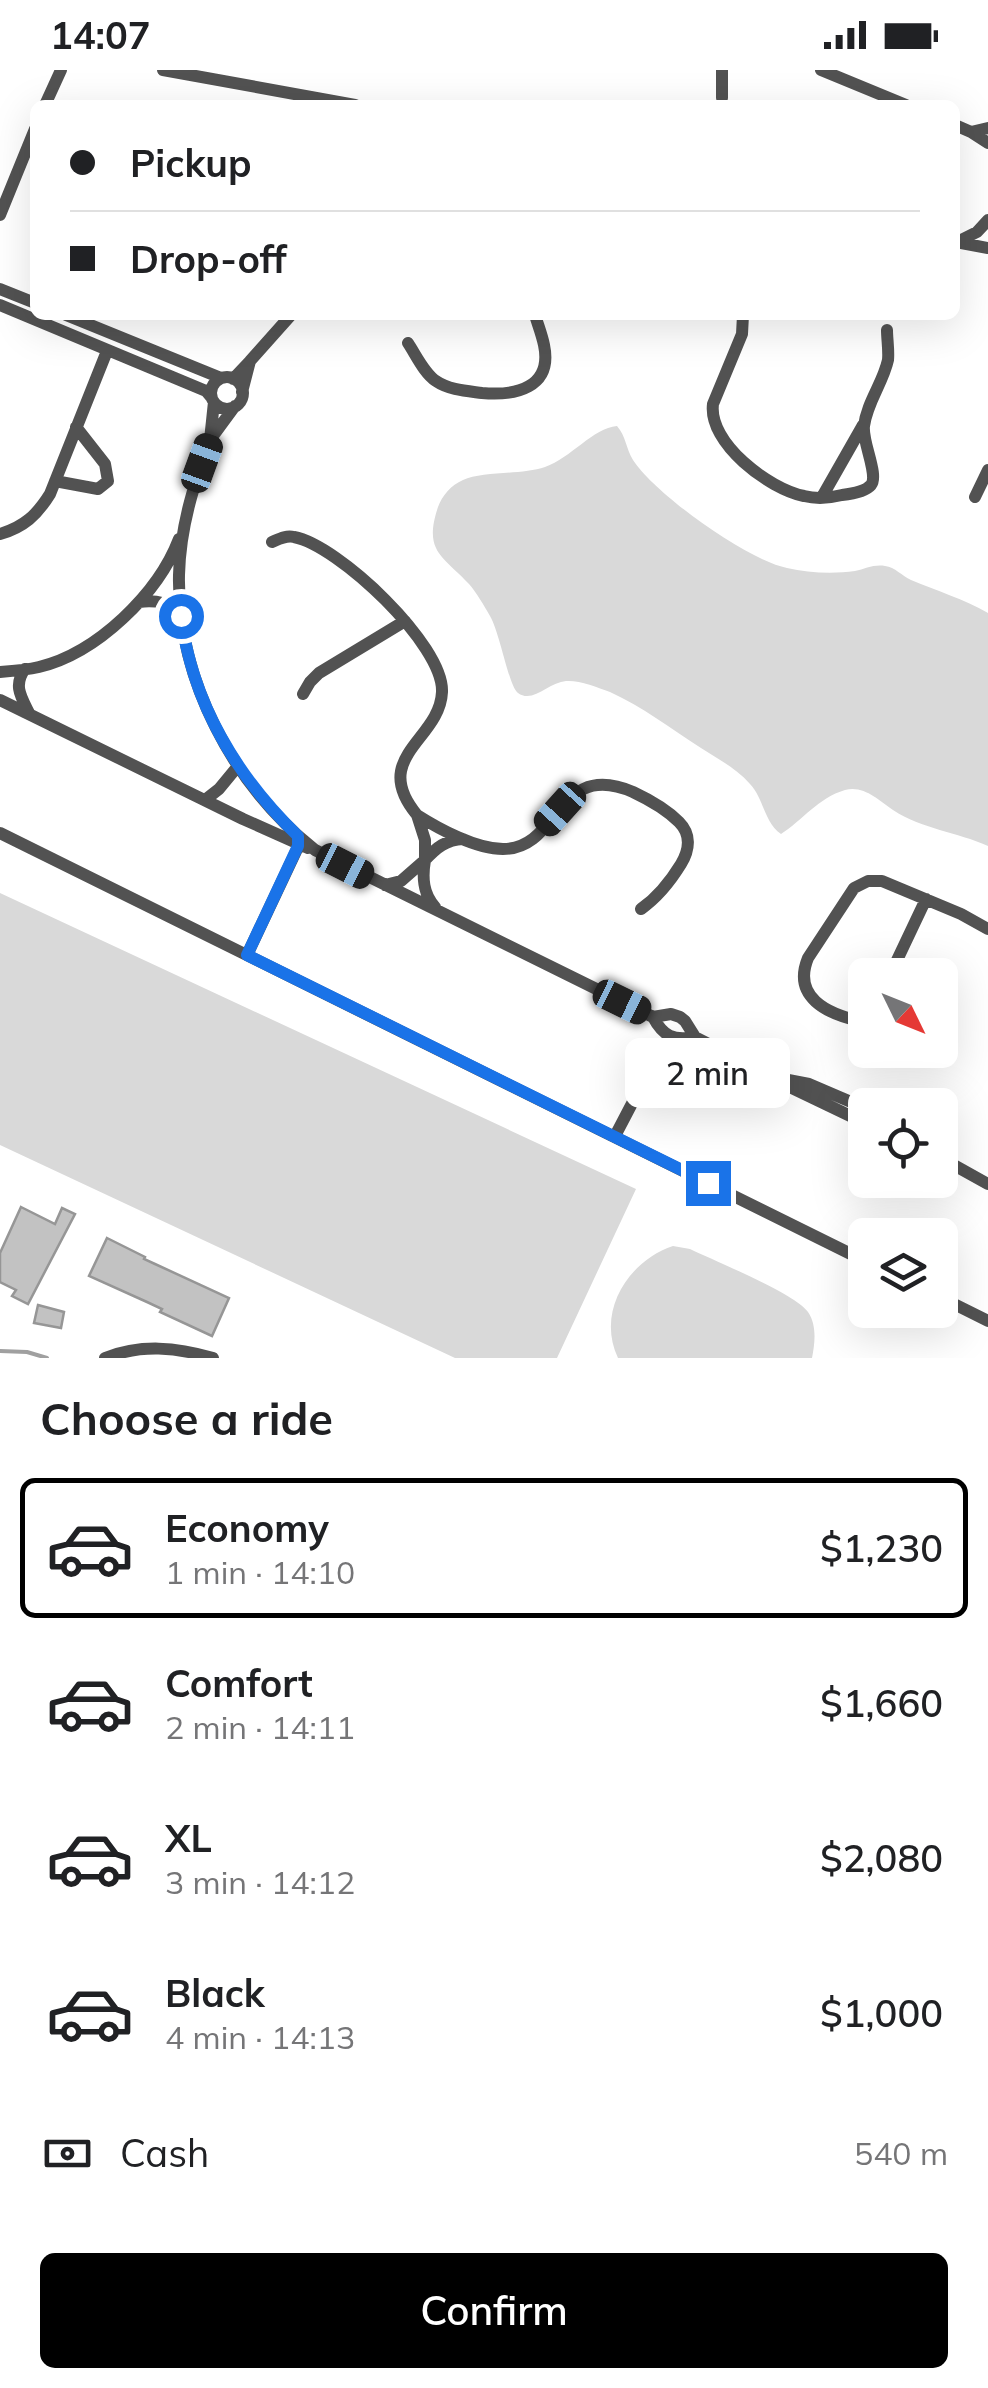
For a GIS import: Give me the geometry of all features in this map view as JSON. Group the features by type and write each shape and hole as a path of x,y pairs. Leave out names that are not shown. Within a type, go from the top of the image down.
{"street":[{"path":"46,100 61,70"},
{"path":"163,70 323,100"},
{"path":"722,70 722,98"},
{"path":"821,70 894,100"},
{"path":"282,92 294,100"},
{"path":"960,127 988,144"},
{"path":"971,132 988,128"},
{"path":"0,215 30,146"},
{"path":"960,240 977,232 988,220"},
{"path":"960,243 988,248"},
{"path":"0,289 30,301"},
{"path":"0,305 30,318"},
{"path":"35,320 206,391 221,408 234,406"},
{"path":"79,320 227,378 239,384 242,392"},
{"path":"210,440 212,388 250,361 286,320"},
{"path":"408,343 440,384 494,394 520,392 538,377 545,360 537,320"},
{"path":"743,320 742,334 712,412 715,427 729,448 765,478 802,496 853,494 873,482 864,423"},
{"path":"822,497 864,423 888,360 887,330"},
{"path":"0,534 24,525 42,507 107,351"},
{"path":"250,361 240,400 210,440 193,486 179,572 181,616 206,707 238,766 298,841"},
{"path":"55,481 92,489 108,481 105,464 76,427"},
{"path":"975,497 988,470"},
{"path":"0,672 58,660 117,623 165,568 185,523"},
{"path":"272,542 293,536 316,545 364,579 404,621 437,673 442,690 436,710 413,744 401,781 425,840 426,894 440,913"},
{"path":"138,602 164,603 181,616"},
{"path":"303,694 319,673 404,621"},
{"path":"25,669 18,678 18,690 30,713"},
{"path":"0,700 298,841 656,1022 667,1036 678,1040"},
{"path":"205,800 238,766"},
{"path":"417,814 464,839 500,849 516,847 533,839 584,788 603,784 623,788 668,812 680,822 689,839 682,863 659,896 640,910"},
{"path":"0,833 848,1253"},
{"path":"385,886 402,881 442,844 464,839"},
{"path":"247,955 298,841"},
{"path":"848,1017 812,999 804,985 804,968 847,895 860,884 882,881 988,929"},
{"path":"898,958 926,899"},
{"path":"656,1022 671,1014 680,1017 695,1037 783,1079 809,1084 848,1101"},
{"path":"656,1022 660,1050"},
{"path":"614,1136 660,1050 678,1040 695,1037"},
{"path":"783,1079 792,1088 848,1114"},
{"path":"958,1167 988,1184"},
{"path":"958,1306 988,1321"},
{"path":"105,1358 164,1348 212,1358"}],"shaded area":[{"path":"617,426 644,474 703,524 749,553 787,568 812,572 889,567 988,613 988,846 916,822 871,794 852,789 827,798 781,834 771,823 755,790 739,773 622,698 571,681 529,696 518,693 490,616 434,544 438,507 448,491 463,480 545,467 599,432"},
{"path":"0,893 636,1189 557,1358 455,1358 0,1145"},
{"path":"673,1246 690,1249 734,1269 800,1305 813,1323 812,1358 618,1358 611,1323 620,1290 642,1263"}],"building":[{"path":"21,1207 55,1224 62,1208 75,1214 28,1304 12,1296 16,1290 0,1282 0,1253"},
{"path":"107,1238 229,1298 212,1336 89,1276"},
{"path":"38,1305 64,1312 61,1328 34,1323"}],"waterway":[{"path":"0,1351 47,1358"}],"route":[{"path":"181,616 197,682 220,734 244,777 298,836 298,846 247,955 708,1183"}]}
